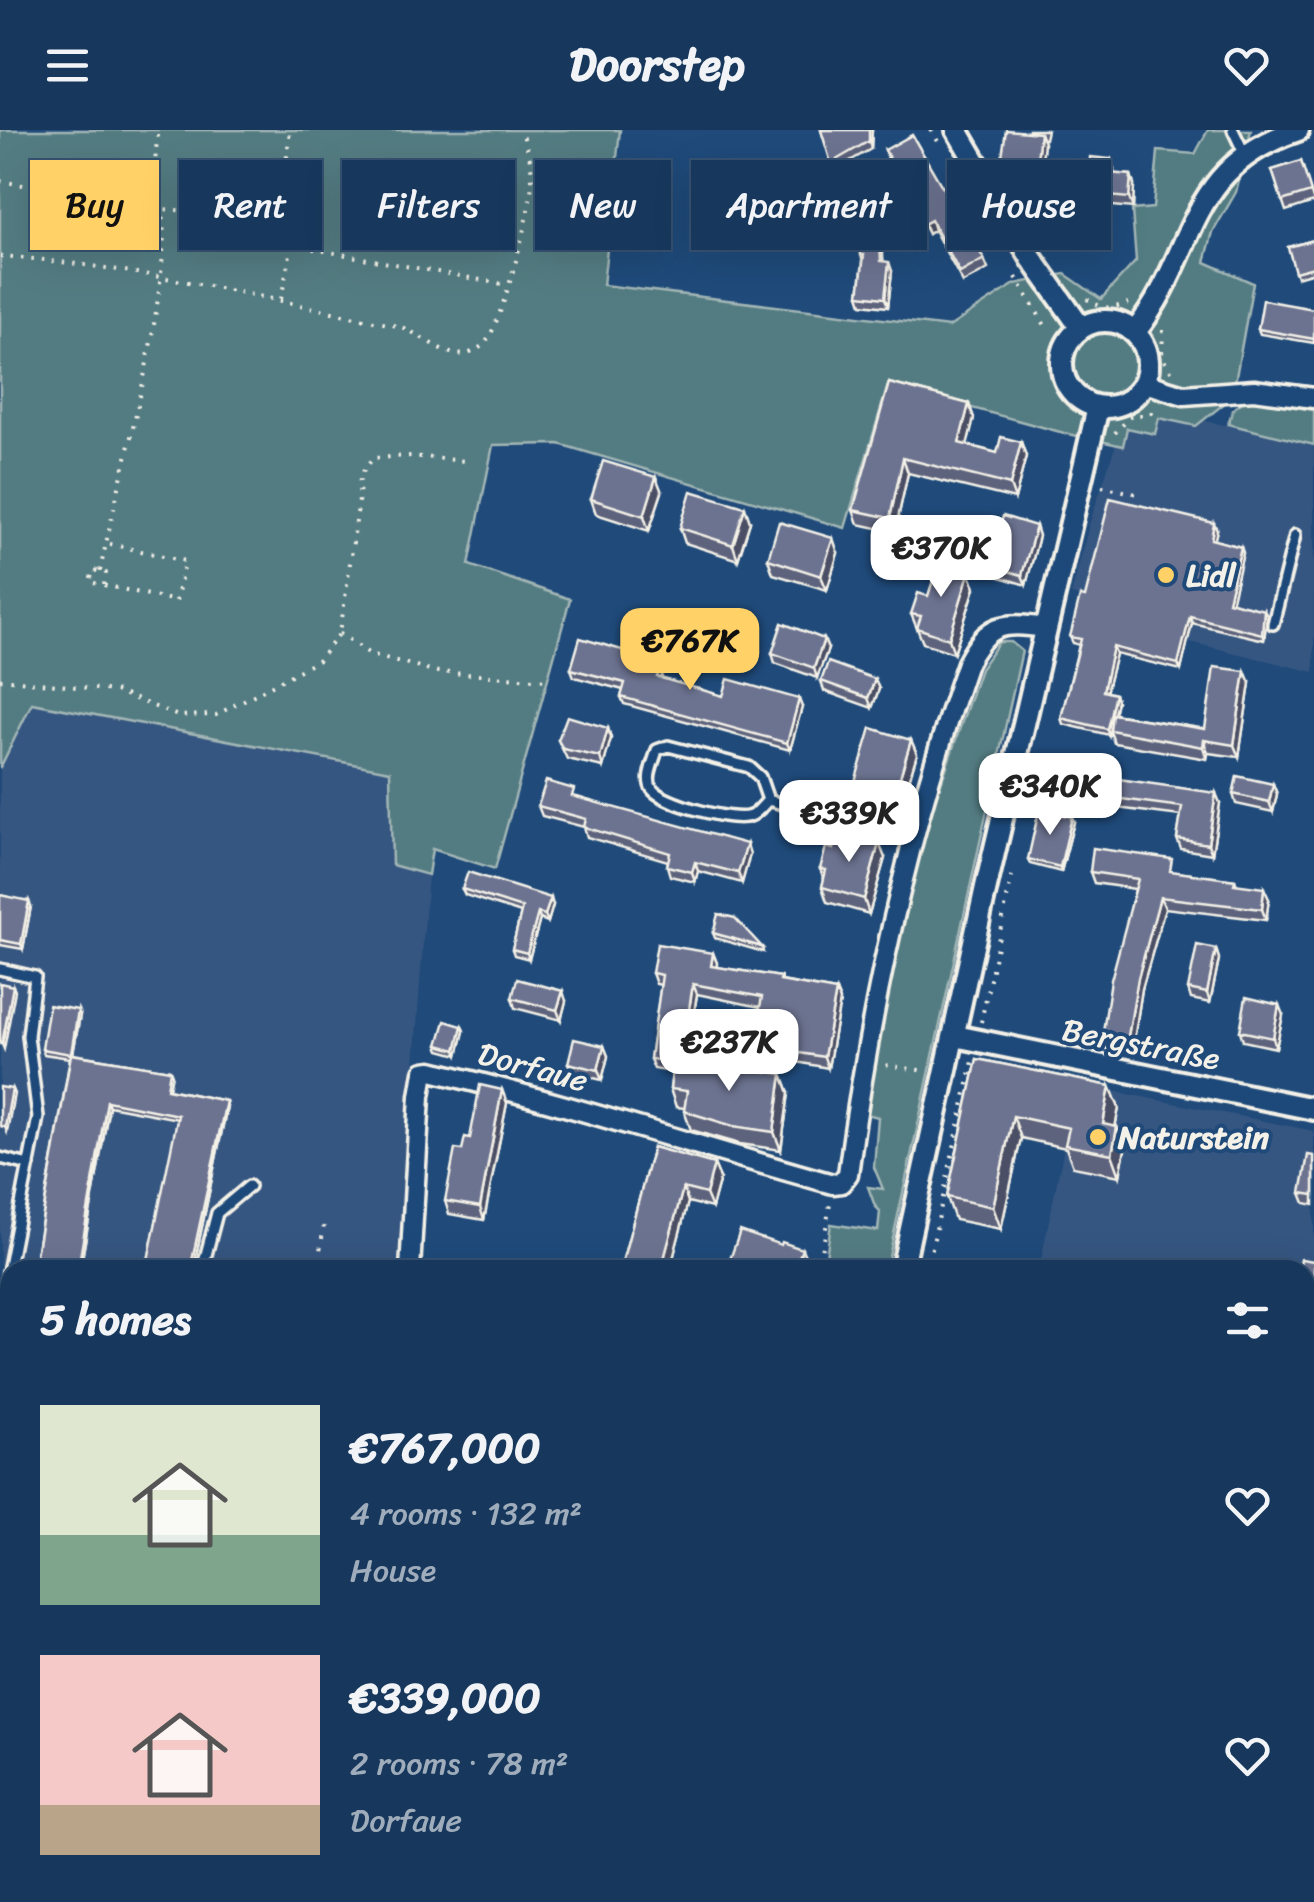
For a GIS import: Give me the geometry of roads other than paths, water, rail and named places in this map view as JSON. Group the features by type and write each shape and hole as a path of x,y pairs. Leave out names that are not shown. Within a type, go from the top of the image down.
{"street":[{"path":"957,130 1032,259 1081,328"},
{"path":"1135,332 1164,292 1200,206 1226,170 1269,140 1298,130"},
{"path":"1112,321 1135,332 1148,356 1144,383 1125,402 1098,406 1074,394 1062,370 1067,343 1081,328 1112,321"},
{"path":"1144,383 1172,393 1254,390 1314,398"},
{"path":"904,1260 1098,406"},
{"path":"914,840 962,676 980,639 995,628 1012,625 1045,628"},
{"name":"Dorfaue","path":"411,1260 424,1072 574,1108 832,1184 841,1183 848,1174 863,1062 914,840"},
{"name":"Bergstraße","path":"955,1036 1314,1110"}],"lane":[{"path":"1233,130 1245,156"},
{"path":"1273,624 1295,535"},
{"path":"668,746 749,766 760,777 768,800 752,816 730,818 664,798 653,790 649,778 657,750 668,746"},
{"path":"768,800 914,840"},
{"path":"0,969 34,976 28,1036 38,1118 10,1260"},
{"path":"0,1158 29,1164"},
{"path":"205,1260 217,1212 249,1186"}],"place":[{"name":"Lidl","path":"1166,575"},
{"name":"Naturstein","path":"1098,1137"}]}
